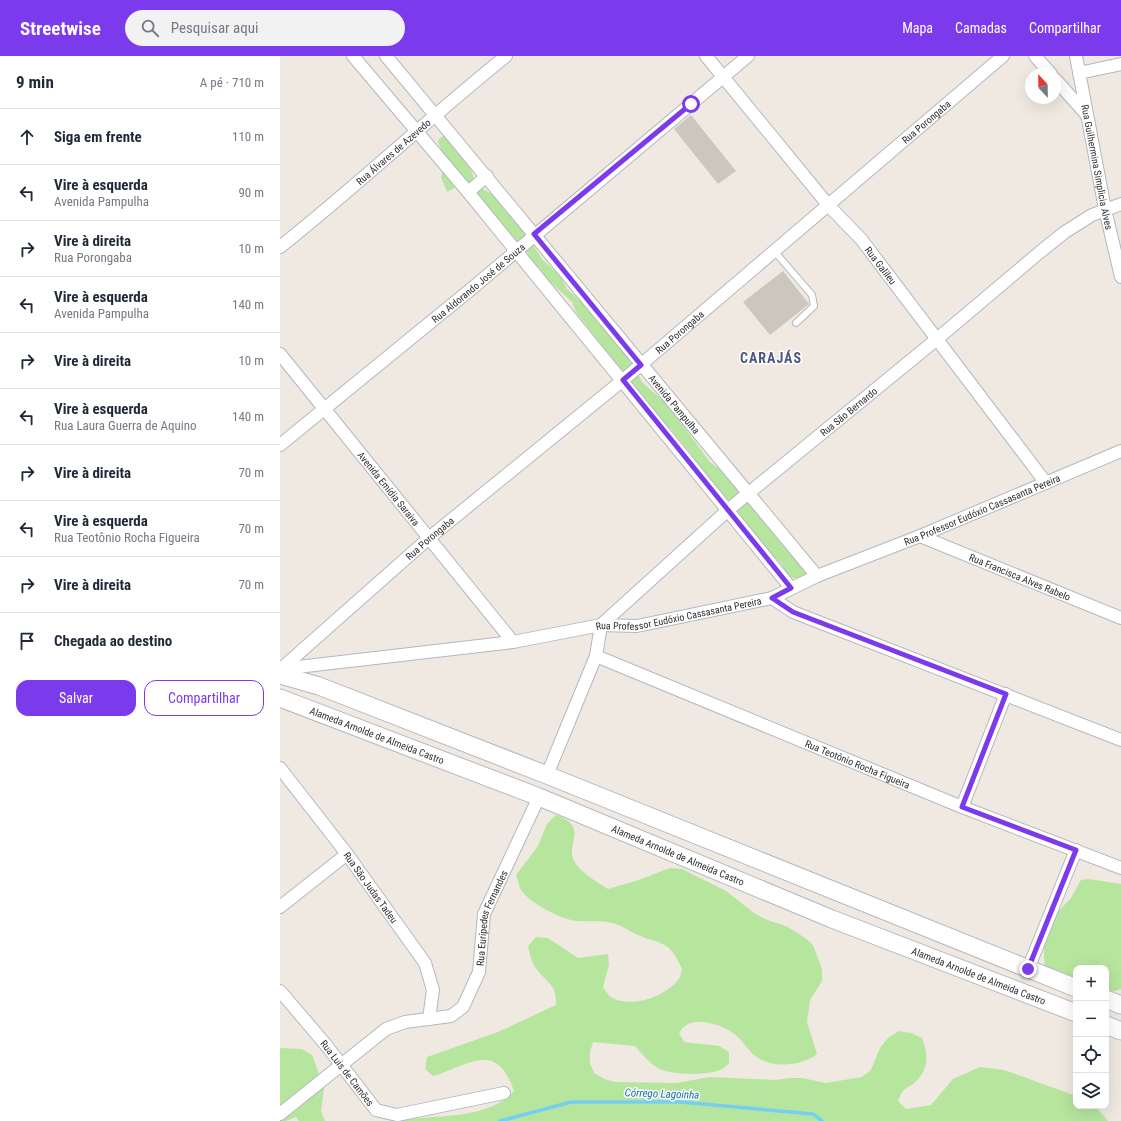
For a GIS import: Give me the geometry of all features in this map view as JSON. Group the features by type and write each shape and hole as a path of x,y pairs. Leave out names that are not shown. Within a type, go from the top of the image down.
{"main road":[{"path":"280,671 681,828 1073,987"},
{"name":"Alameda Arnolde de Almeida Castro","path":"280,698 539,797 832,919 1073,1012"},
{"path":"672,852 681,828"},
{"path":"1109,1000 1121,1005"},
{"path":"1109,1026 1121,1031"}],"street":[{"path":"353,56 468,192 623,380 791,588"},
{"name":"Avenida Pampulha","path":"386,56 433,115 487,176 747,494 817,576"},
{"name":"Rua Álvares de Azevedo","path":"280,247 363,179 433,115 506,56"},
{"name":"Rua Galileu","path":"706,56 829,206 865,244 1046,483"},
{"name":"Rua Aldorando José de Souza","path":"280,445 470,290 534,234 748,56"},
{"name":"Rua Porongaba","path":"280,671 429,538 641,365 1004,56"},
{"path":"1035,56 1046,68"},
{"name":"Rua Guilhermina Simplicia Alves","path":"1076,56 1105,209 1121,277"},
{"path":"1079,73 1121,64"},
{"path":"1061,86 1087,116"},
{"path":"468,192 487,176"},
{"name":"Rua São Bernardo","path":"601,625 728,510 1065,232 1105,209 1121,204"},
{"name":"Avenida Emídia Saraiva","path":"280,354 512,642"},
{"name":"Rua Professor Eudóxio Cassasanta Pereira","path":"280,671 512,642 601,625 637,626 772,598 817,576 920,536 1121,451"},
{"name":"Rua Francisca Alves Rabelo","path":"920,536 1121,618"},
{"path":"772,598 793,612 1121,740"},
{"path":"547,775 596,656 601,625"},
{"name":"Rua Teotônio Rocha Figueira","path":"596,656 962,807 1121,868"},
{"path":"962,807 1006,694"},
{"name":"Rua São Judas Tadeu","path":"280,768 346,854 425,963 433,990 429,1019"},
{"name":"Rua Eurípedes Fernandes","path":"280,1114 386,1030 405,1022 451,1016 463,1007 479,972 484,914 539,797"},
{"path":"1028,969 1076,850"},
{"path":"280,906 346,854"},
{"name":"Rua Luis de Camões","path":"280,991 342,1065 376,1110 386,1114 398,1115 504,1093"}],"lane":[{"path":"774,252 812,296 814,306 796,323"}],"green space":[{"path":"445,135 465,154 477,186 503,200 542,259 561,277 567,289 583,303 627,356 643,383 667,404 710,462 729,476 805,565 810,578 805,580 788,577 781,563 753,538 736,511 720,498 692,455 671,429 662,423 576,312 572,302 548,280 539,267 531,264 528,253 522,251 493,219 477,192 465,182 447,192 441,177 446,162 438,142 439,139"},
{"path":"556,815 572,825 574,830 572,855 574,861 590,877 608,889 636,881 670,868 682,869 726,891 754,913 765,919 788,927 805,938 813,945 822,969 822,981 810,1000 807,1022 817,1054 811,1058 798,1063 783,1065 768,1062 755,1056 736,1035 727,1029 713,1024 695,1022 686,1025 679,1033 684,1042 719,1046 729,1052 729,1063 723,1069 700,1074 673,1073 660,1069 646,1059 635,1046 593,1042 590,1052 590,1063 594,1073 604,1079 616,1082 676,1083 710,1077 776,1080 802,1078 826,1083 862,1077 871,1070 880,1048 888,1038 899,1031 911,1033 922,1038 926,1054 926,1064 922,1074 915,1082 902,1092 898,1101 906,1109 931,1105 953,1079 980,1067 1004,1070 1073,1095 1073,1109 1098,1109 1108,1121 398,1121 460,1115 475,1112 503,1101 514,1091 507,1075 499,1065 490,1061 481,1060 470,1062 433,1076 425,1069 427,1057 498,1032 556,1005 555,992 553,988 532,962 528,946 536,937 548,938 578,958 608,954 609,965 603,987 611,997 619,1000 628,1002 656,996 665,992 680,977 682,969 678,960 674,953 665,945 638,935 619,925 599,921 576,921 565,918 537,904 525,895 521,890 516,875 538,846 547,824"},
{"path":"1088,879 1121,884 1121,989 1109,991 1109,965 1073,965 1073,982 1045,972 1043,937 1055,915 1071,898 1081,880"},
{"path":"280,1048 302,1049 312,1055 324,1088 321,1111 325,1121 299,1121 296,1117 286,1121 280,1121"}],"building":[{"path":"691,115 736,171 718,184 674,129"},
{"path":"783,271 809,304 770,335 743,302"}],"waterway":[{"name":"Córrego Lagoinha","path":"500,1121 571,1102 680,1102 813,1114 822,1121"}],"district":[{"name":"CARAJÁS","path":"771,358"}],"route":[{"path":"691,104 534,234 641,365 623,380 791,588 772,598 793,612 1006,694 962,807 1076,850 1028,969"}]}
